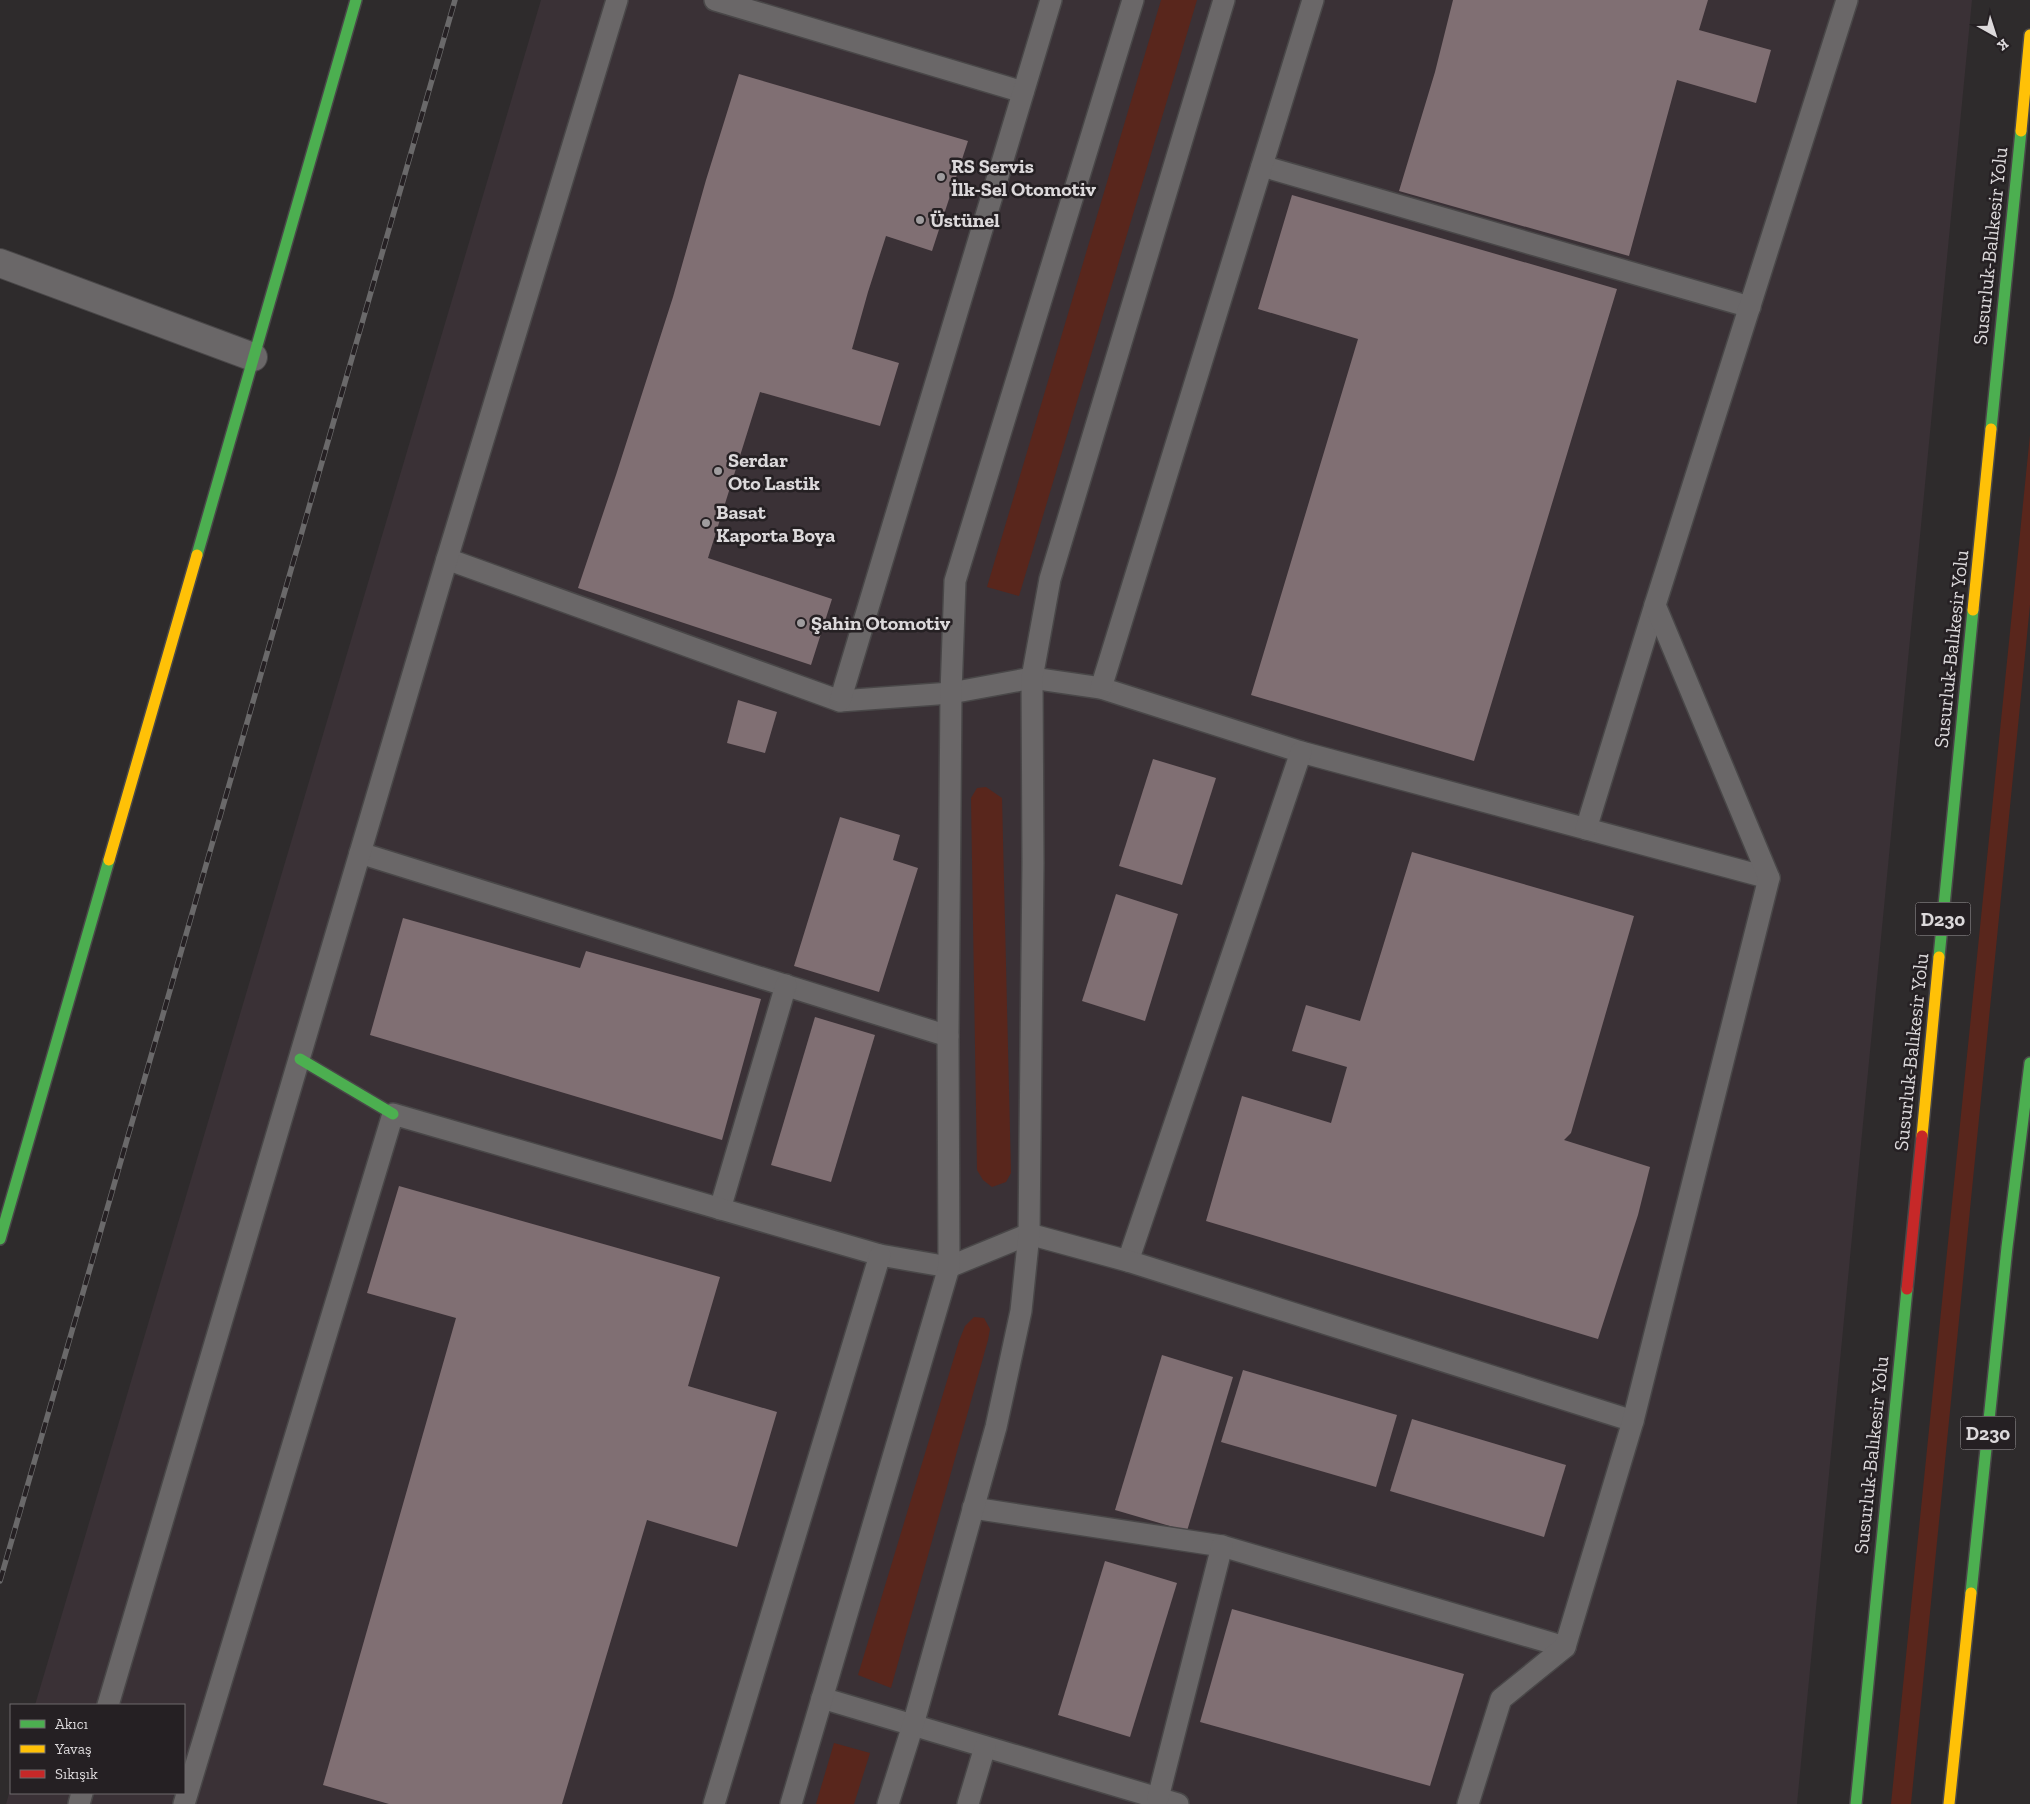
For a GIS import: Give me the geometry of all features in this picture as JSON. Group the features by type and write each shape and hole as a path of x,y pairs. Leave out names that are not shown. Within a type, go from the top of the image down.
{"main road":[{"path":"0,1239 356,0"},
{"name":"Susurluk-Balıkesir Yolu","path":"1856,1804 2030,35"},
{"path":"300,1059 393,1114"},
{"name":"D230","path":"1949,1804 2007,1247 2030,1063"}],"street":[{"path":"0,263 253,357"}],"lane":[{"path":"108,1704 447,559 617,0"},
{"path":"715,0 1023,92"},
{"path":"840,701 1051,0"},
{"path":"791,1804 949,1267 948,1036 951,692 955,580 1133,0"},
{"path":"888,1804 913,1725 996,1427 1021,1311 1028,1234 1033,863 1032,678 1050,579 1224,0"},
{"path":"1101,688 1313,0"},
{"path":"1586,829 1847,0"},
{"path":"1262,166 1750,307"},
{"path":"447,559 840,701 951,692 1032,678 1101,688 1300,752 1769,878"},
{"path":"1468,1804 1501,1699 1565,1647 1633,1421 1769,878 1655,605"},
{"path":"1128,1261 1300,752"},
{"path":"360,853 948,1036"},
{"path":"720,1208 786,985"},
{"path":"184,1804 393,1114 880,1255 949,1267 1028,1234 1128,1261 1633,1421"},
{"path":"714,1804 880,1255"},
{"path":"973,1508 1222,1546 1565,1647"},
{"path":"822,1698 1168,1801 1222,1546"},
{"path":"968,1804 985,1747"}],"shaded area":[{"path":"541,0 1972,0 1797,1804 6,1804 10,1790 10,1794 185,1794 185,1704 35,1704"},
{"path":"1161,0 1197,0 1019,596 987,587"},
{"path":"2030,435 2030,605 1911,1804 1891,1804"},
{"path":"986,787 1002,798 1011,1173 1006,1182 992,1187 983,1180 977,1170 971,798 977,788"},
{"path":"974,1317 984,1318 990,1329 988,1340 891,1688 858,1675 959,1341 965,1326"},
{"path":"834,1743 870,1753 854,1804 816,1804"}],"building":[{"path":"1453,0 1708,0 1699,30 1771,50 1756,103 1677,80 1629,256 1399,191 1435,72"},
{"path":"739,74 968,141 932,251 886,236 868,292 852,349 899,363 880,426 760,392 708,558 832,599 811,665 578,588 673,297 706,180"},
{"path":"1292,195 1617,289 1474,761 1251,695 1358,339 1258,309"},
{"path":"738,700 777,712 765,753 727,743"},
{"path":"1153,759 1216,778 1182,885 1119,866"},
{"path":"840,817 900,835 893,860 918,868 879,992 794,966"},
{"path":"1412,852 1634,916 1571,1133 1564,1140 1650,1167 1638,1215 1598,1339 1206,1221 1242,1096 1331,1123 1347,1067 1292,1051 1306,1005 1360,1021"},
{"path":"1116,894 1178,914 1145,1021 1082,1001"},
{"path":"403,918 580,968 586,951 761,999 722,1140 370,1035"},
{"path":"815,1017 875,1035 831,1182 771,1165"},
{"path":"399,1186 720,1277 688,1386 777,1412 737,1547 647,1520 562,1804 389,1804 323,1785 456,1318 367,1293"},
{"path":"1162,1355 1233,1377 1187,1531 1115,1510"},
{"path":"1243,1370 1397,1415 1376,1487 1221,1442"},
{"path":"1412,1419 1566,1465 1544,1537 1390,1491"},
{"path":"1105,1561 1177,1583 1130,1737 1058,1715"},
{"path":"1232,1609 1464,1674 1430,1786 1200,1722"}],"railway":[{"path":"0,1581 455,0"}],"traffic: fast":[{"path":"197,555 356,0"},
{"path":"1991,429 2021,131"},
{"path":"1939,957 1973,610"},
{"path":"0,1239 109,860"},
{"path":"300,1059 393,1114"},
{"path":"1971,1593 2007,1247 2030,1063"},
{"path":"1856,1804 1907,1289"}],"traffic: slow":[{"path":"2021,131 2030,35"},
{"path":"1973,610 1991,429"},
{"path":"109,860 197,555"},
{"path":"1922,1136 1939,957"},
{"path":"1949,1804 1971,1593"}],"traffic: jam":[{"path":"1907,1289 1922,1136"}],"place":[{"name":"RS Servis İlk-Sel Otomotiv","path":"941,177"},
{"name":"Üstünel","path":"920,220"},
{"name":"Serdar Oto Lastik","path":"718,471"},
{"name":"Basat Kaporta Boya","path":"706,523"},
{"name":"Şahin Otomotiv","path":"801,623"}]}
